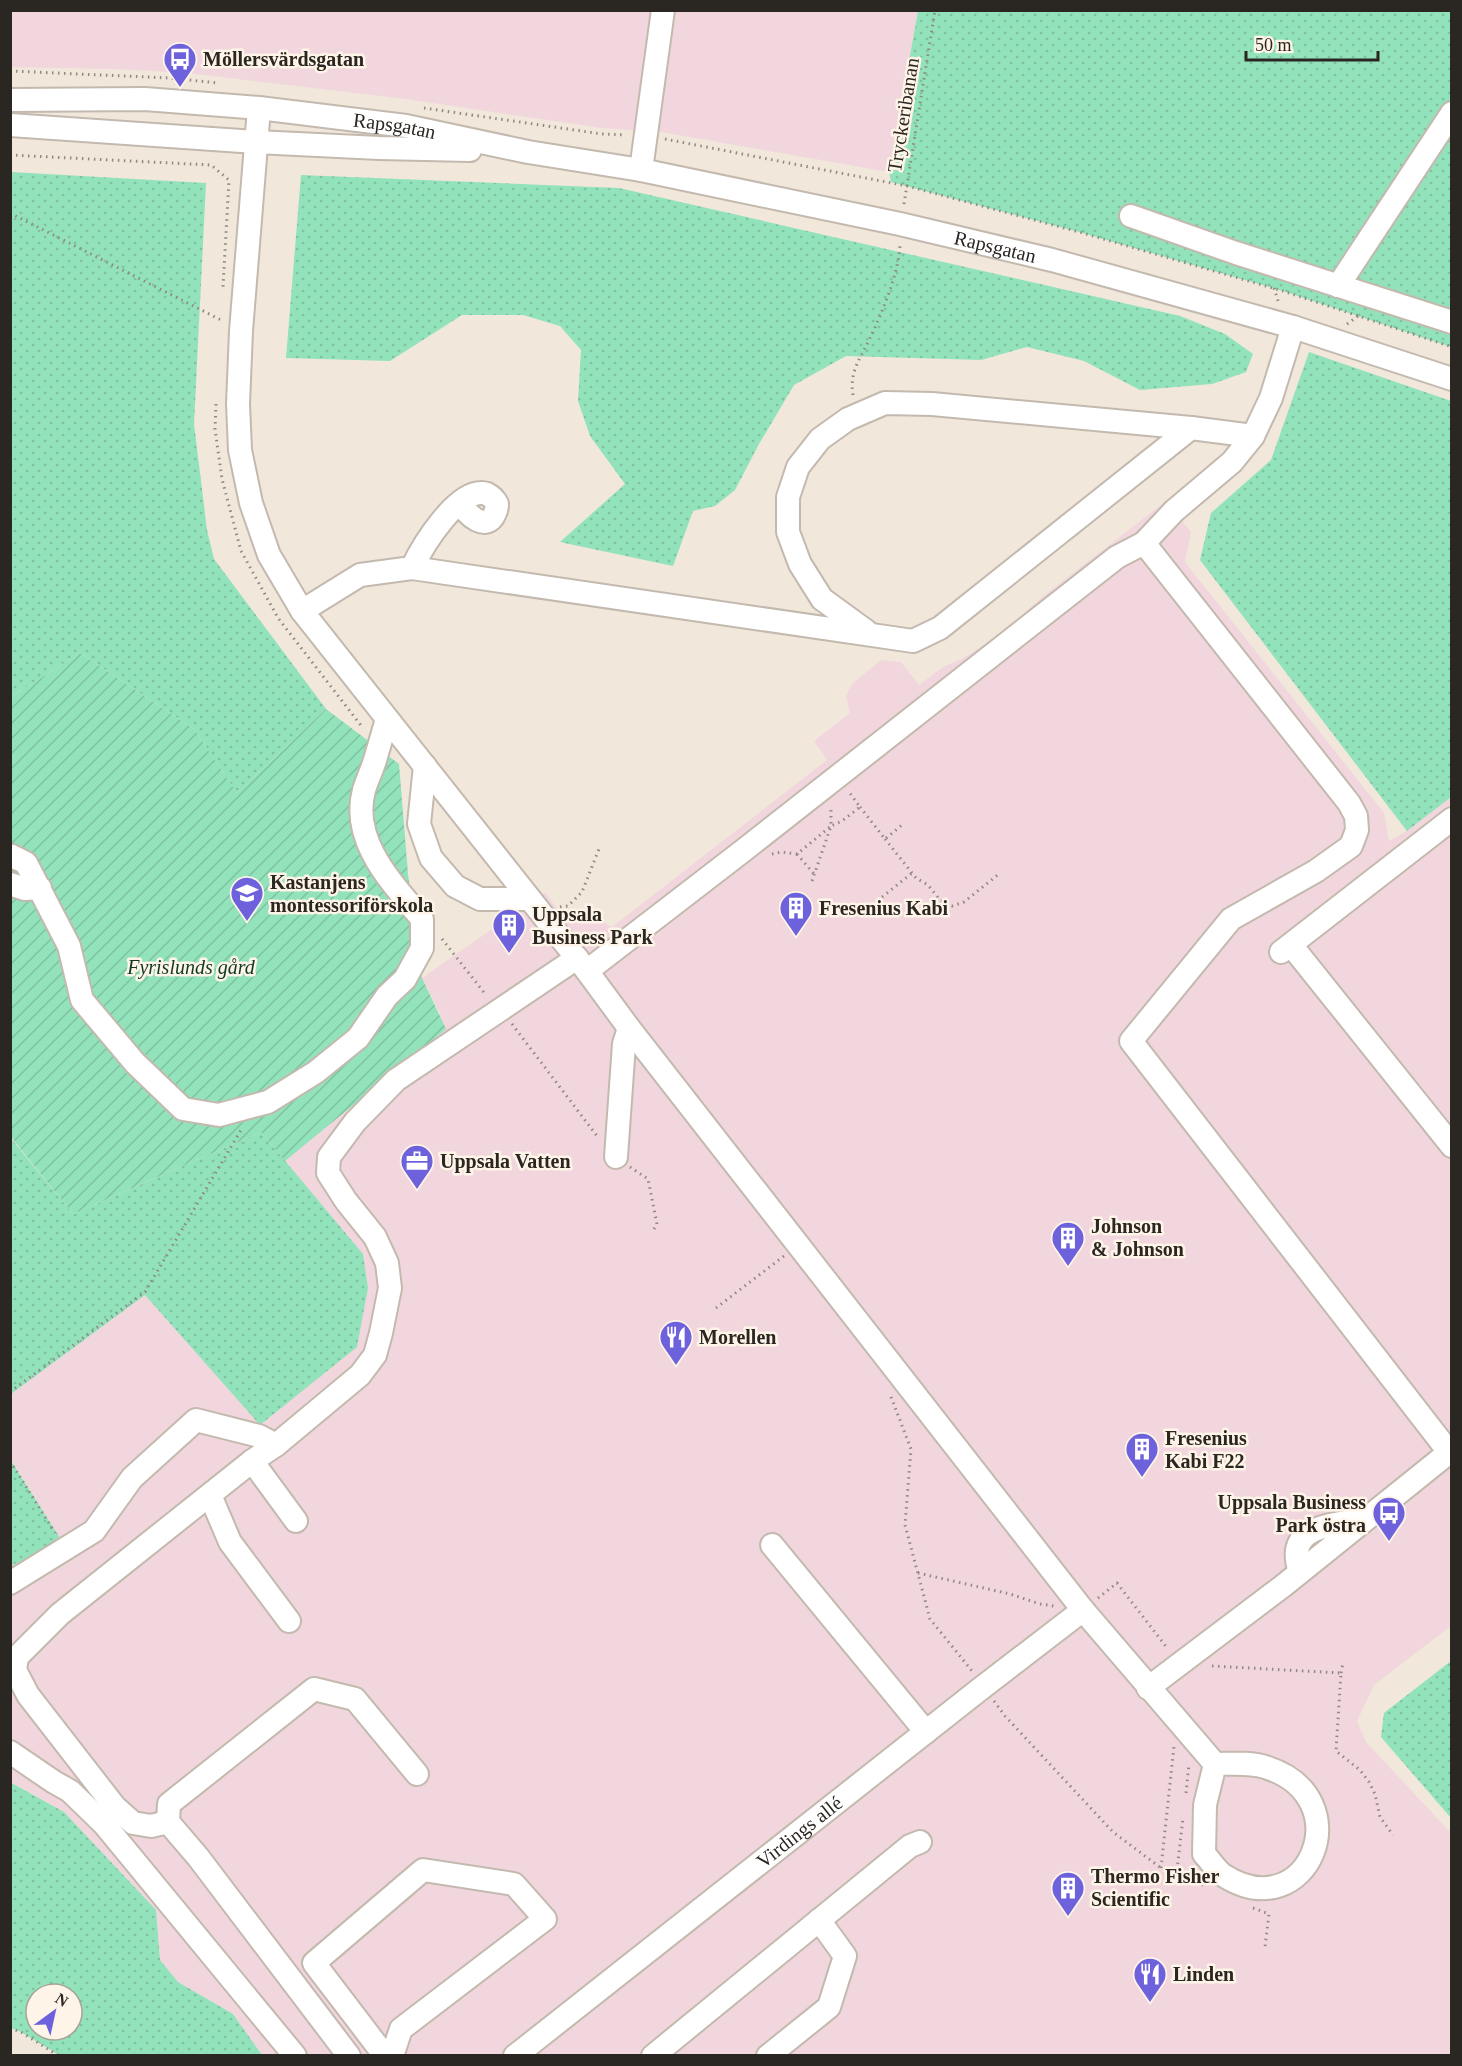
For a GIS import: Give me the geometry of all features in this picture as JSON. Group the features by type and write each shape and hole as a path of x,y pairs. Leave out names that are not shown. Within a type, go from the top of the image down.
{"street":[{"path":"641,170 663,10"},
{"name":"Rapsgatan","path":"10,100 145,99 259,108 406,126 528,152 641,170 900,224 1052,260 1293,327 1452,379"},
{"path":"259,108 241,331 238,404 240,450 251,503 269,555 302,611 582,965 1083,1610 1148,1688 1215,1764 1263,1766 1287,1776 1303,1788 1313,1806 1318,1825 1317,1840 1301,1870 1288,1882 1272,1889 1254,1888 1222,1874 1204,1854 1205,1805 1215,1764"},
{"path":"1338,286 1452,113"},
{"name":"Rapsgatan","path":"10,125 256,142 528,152"},
{"path":"1131,216 1236,253 1452,322"},
{"path":"168,1822 152,1826 133,1823 115,1807 28,1695 15,1670 17,1657 60,1614 252,1461 276,1445 360,1375 375,1354 390,1288 387,1263 375,1237 346,1201 328,1173 328,1157 355,1122 396,1080 500,1011 582,965 834,780 1117,557 1144,543 1174,511 1232,462 1253,436 1271,398 1293,327"},
{"path":"870,634 822,600 800,564 788,532 788,497 798,467 820,439 848,419 885,404 932,404 1191,428 1253,436"},
{"path":"302,611 360,575 412,568 913,641 940,628 1191,428"},
{"path":"412,568 424,544 441,520 461,503"},
{"path":"1144,543 1349,803 1356,816 1357,830 1351,846 1316,872 1231,919 1131,1041 1450,1451 1300,1572 1148,1688"},
{"path":"10,858 12,856 26,863 40,888 69,946 82,1000 135,1063 183,1109 219,1115 268,1102 316,1072 358,1038 387,996 405,979 422,948 422,919 390,881 369,847 361,816 363,792 387,719"},
{"path":"425,766 419,824 431,858 455,886 480,899 530,899"},
{"path":"1452,819 1286,949 1452,1146"},
{"path":"10,885 25,889 40,888"},
{"path":"616,1157 624,1044 629,1028"},
{"path":"10,1583 94,1531 132,1478 196,1420 259,1436 276,1445"},
{"path":"252,1461 296,1521"},
{"path":"210,1495 230,1542 289,1621"},
{"path":"772,1545 926,1732"},
{"name":"Virdings allé","path":"514,2055 1083,1610"},
{"path":"349,2055 198,1857 168,1822 169,1804 314,1689 355,1699 417,1774"},
{"path":"10,1752 70,1791 104,1824 295,2055"},
{"path":"653,2055 910,1846 920,1842"},
{"path":"385,2055 314,1963 423,1870 514,1884 545,1919 400,2029 392,2055"},
{"path":"768,2055 829,2007 845,1956 819,1920"}],"path":[{"name":"Tryckeribanan","path":"857,415 852,390 855,367 870,339 900,257 900,224 935,10"},
{"path":"10,213 220,320"},
{"path":"834,780 860,807 912,873 928,885 940,900 952,906 964,902 1000,873"},
{"path":"812,881 831,826 834,780"},
{"path":"797,854 831,826 842,821 860,807"},
{"path":"885,838 902,825"},
{"path":"559,906 568,906 582,892 599,849"},
{"path":"763,855 781,852 797,854 814,874"},
{"path":"882,897 912,873"},
{"path":"422,919 435,930 512,1024 605,1146 616,1157 648,1179 657,1224 654,1229"},
{"path":"10,1392 146,1292 255,1105"},
{"path":"716,1308 788,1254"},
{"path":"888,1390 911,1449 905,1525 930,1619 1005,1716 1113,1832 1161,1868 1177,1870 1209,1889"},
{"path":"10,1461 66,1550"},
{"path":"918,1573 1010,1594 1040,1604 1083,1610 1117,1583 1174,1657 1200,1665 1341,1673"},
{"path":"1343,1663 1335,1751 1360,1770 1369,1782 1380,1818 1393,1835"},
{"path":"1161,1868 1176,1720"},
{"path":"1248,1906 1269,1914 1265,1947"},
{"path":"10,2028 21,2032 58,2055"}],"shaded area":[{"path":"11,11 918,11 889,172 661,132 602,128 398,98 187,73 11,67"},
{"path":"1166,501 1191,532 1185,562 1384,813 1389,841 1407,831 1451,797 1451,1626 1374,1685 1357,1721 1366,1742 1451,1833 1451,2055 262,2055 233,2014 178,1982 160,1960 156,1910 64,1812 11,1782 11,1566 62,1541 11,1459 11,1394 145,1295 441,1016 422,978 545,892 565,920 581,908 612,927 827,760 814,741 850,713 846,696 852,684 881,660 901,662 919,685 943,667 962,659 993,639 1042,597"}],"green space":[{"path":"918,11 1451,11 1451,347 1283,291 1079,232 891,182 889,172"},
{"path":"11,172 206,183 194,424 207,530 214,559 326,709 237,793 194,729 80,653 11,697"},
{"path":"301,175 619,188 1180,316 1225,334 1253,354 1246,372 1212,384 1140,390 1084,361 1027,347 981,360 846,356 794,385 735,490 715,506 693,511 673,566 560,542 625,484 590,436 578,401 581,350 560,326 523,315 462,315 390,361 286,358"},
{"path":"1309,352 1451,401 1451,797 1407,831 1200,560 1211,513 1271,460"},
{"name":"Fyrislunds gård","path":"80,653 194,729 237,793 326,709 399,764 408,874 422,978 446,1029 285,1161 261,1132 73,1214 11,1137 11,697"},
{"path":"261,1132 363,1254 368,1288 357,1347 260,1425 145,1295 11,1394 10,1137 73,1214"},
{"path":"10,1459 62,1541 11,1566 10,1566"},
{"path":"1451,1661 1451,1818 1381,1737 1384,1713"},
{"path":"10,1782 64,1812 156,1910 160,1960 178,1982 233,2014 262,2055 59,2055 38,2042 84,2042 84,1982 24,1982 24,2034 11,2028"}],"place":[{"name":"Möllersvärdsgatan","path":"180,88"},
{"name":"Kastanjens montessoriförskola","path":"247,922"},
{"name":"Fresenius Kabi","path":"796,937"},
{"name":"Uppsala Business Park","path":"509,954"},
{"name":"Uppsala Vatten","path":"417,1190"},
{"name":"Johnson & Johnson","path":"1068,1267"},
{"name":"Morellen","path":"676,1366"},
{"name":"Fresenius Kabi F22","path":"1142,1478"},
{"name":"Uppsala Business Park östra","path":"1389,1542"},
{"name":"Thermo Fisher Scientific","path":"1068,1917"},
{"name":"Linden","path":"1150,2003"}]}
